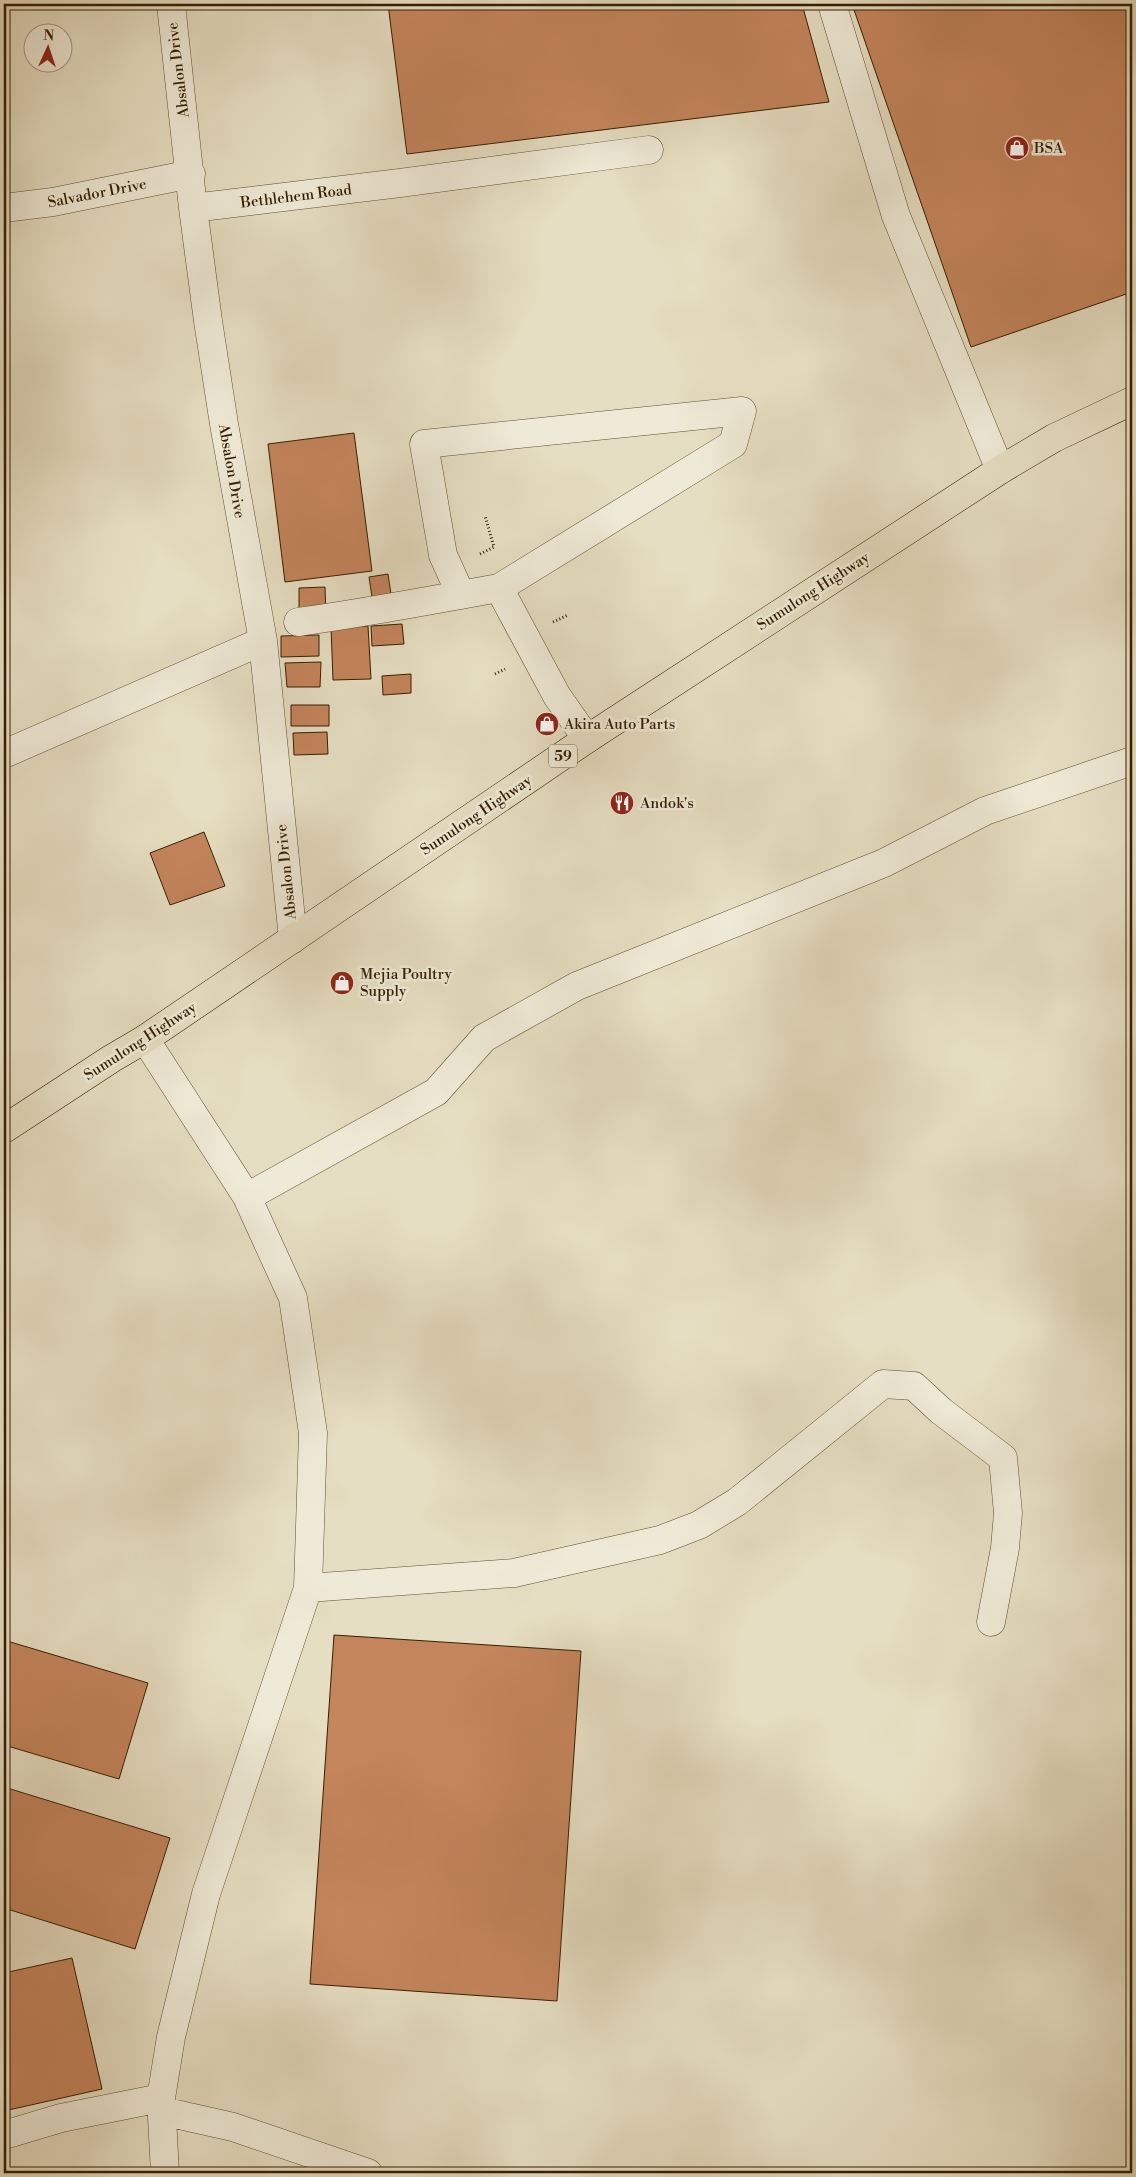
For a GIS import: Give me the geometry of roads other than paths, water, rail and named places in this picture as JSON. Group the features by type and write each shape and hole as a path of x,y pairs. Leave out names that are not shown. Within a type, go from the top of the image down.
{"main road":[{"name":"Sumulong Highway","path":"4,1129 111,1059 145,1040 587,739 1000,470 1054,438 1132,401"}],"street":[{"name":"Absalon Drive","path":"171,4 191,174 192,208 224,424 263,641 293,939"},
{"path":"832,4 896,216 1000,470"},
{"name":"Bethlehem Road","path":"192,208 400,184 649,150"},
{"name":"Salvador Drive","path":"4,208 53,202 191,174"},
{"path":"298,622 461,595 500,588 733,444 742,411 424,444 442,555 461,595"},
{"path":"500,588 557,696 587,739"},
{"path":"4,754 263,641"},
{"path":"247,1197 436,1092 484,1038 577,986 884,863 985,811 1132,761"},
{"path":"145,1040 247,1197 293,1298 313,1433 308,1588 206,1894 171,2037 162,2105 165,2173"},
{"path":"308,1588 514,1573 660,1540 699,1525 737,1502 883,1384 914,1386 941,1411 1003,1458 1008,1512 1005,1548 991,1622"},
{"path":"4,2135 61,2118 162,2105 368,2173"}],"place":[{"name":"BSA","path":"1017,148"},
{"name":"Akira Auto Parts","path":"547,724"},
{"name":"Andok's","path":"622,803"},
{"name":"Mejia Poultry Supply","path":"342,983"}]}
